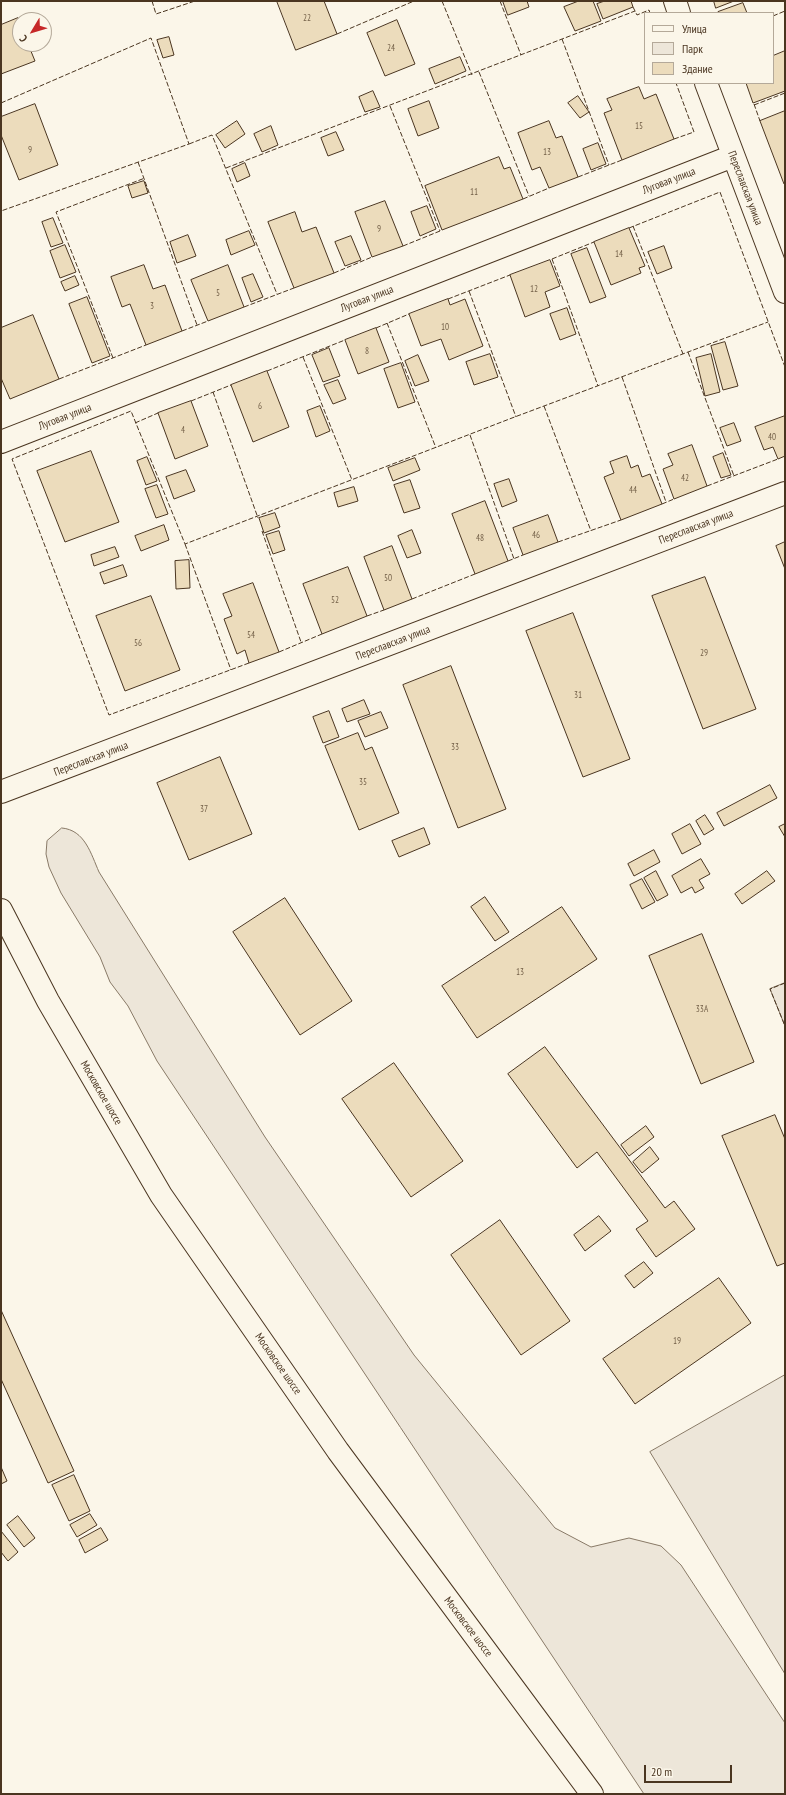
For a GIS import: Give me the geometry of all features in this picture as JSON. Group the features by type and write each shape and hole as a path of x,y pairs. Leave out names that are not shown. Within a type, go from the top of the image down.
{"street":[{"path":"675,1 679,12"},
{"name":"Переславская улица","path":"706,84 785,292"},
{"name":"Луговая улица","path":"1,442 733,156"},
{"name":"Переславская улица","path":"1,792 785,493"},
{"name":"Московское шоссе","path":"1,910 48,1001 161,1195 338,1451 592,1794"}],"green space":[{"path":"62,828 76,833 82,838 90,851 99,872 265,1137 414,1355 555,1528 591,1547 629,1538 661,1546 681,1565 785,1723 785,1794 644,1794 157,1061 128,1006 110,982 100,957 61,893 49,867 46,854 47,841"},
{"path":"785,983 785,1026 770,989"},
{"path":"785,1375 785,1674 650,1452"}],"building":[{"path":"277,1 324,1 337,34 296,50"},
{"path":"503,1 527,1 529,7 508,15"},
{"path":"579,1 593,1 601,21 575,31 564,7"},
{"path":"605,1 631,1 633,7 603,19 597,4"},
{"path":"714,1 734,1 716,8"},
{"path":"743,3 747,12 718,12"},
{"path":"12,20 12,52 31,52 35,61 1,74 1,25"},
{"path":"397,20 415,64 385,76 367,33"},
{"path":"169,37 174,55 163,58 157,40"},
{"path":"785,51 785,91 753,103 746,84 774,84 774,56"},
{"path":"460,57 466,71 435,84 429,69"},
{"path":"639,87 644,99 656,94 674,139 622,160 604,113 612,110 607,99"},
{"path":"373,91 380,107 365,112 359,97"},
{"path":"578,96 589,112 580,118 568,103"},
{"path":"429,101 439,128 418,136 408,109"},
{"path":"35,104 58,165 19,180 1,135 1,117"},
{"path":"785,111 785,184 784,184 760,121"},
{"path":"237,121 245,134 225,148 216,135"},
{"path":"549,121 556,138 562,136 578,177 549,188 540,167 532,170 518,133"},
{"path":"271,126 278,145 262,152 254,134"},
{"path":"336,132 344,150 328,156 321,138"},
{"path":"598,143 606,164 591,170 583,149"},
{"path":"499,157 504,169 510,167 523,199 442,230 425,186"},
{"path":"245,163 250,176 237,182 232,169"},
{"path":"144,181 148,193 132,198 128,186"},
{"path":"385,201 403,246 372,257 355,212"},
{"path":"427,206 436,229 420,236 411,212"},
{"path":"295,212 302,232 316,227 334,273 294,288 268,222"},
{"path":"53,218 63,243 51,247 42,222"},
{"path":"629,228 645,266 639,268 641,273 611,285 594,242"},
{"path":"249,231 255,245 231,255 226,240"},
{"path":"188,235 196,256 177,263 170,242"},
{"path":"351,236 361,260 345,266 335,242"},
{"path":"65,245 76,272 60,278 50,251"},
{"path":"664,246 672,268 657,274 648,252"},
{"path":"587,248 606,297 590,303 571,254"},
{"path":"550,260 560,286 545,292 550,307 525,317 510,275"},
{"path":"144,265 153,289 165,285 182,331 146,345 130,304 122,307 111,277"},
{"path":"228,265 244,307 208,321 191,280"},
{"path":"253,274 263,297 251,302 242,278"},
{"path":"75,276 79,285 65,291 61,282"},
{"path":"87,297 110,356 92,363 69,304"},
{"path":"448,299 450,305 465,299 483,346 449,360 441,339 421,346 409,314"},
{"path":"567,308 576,334 560,340 550,314"},
{"path":"33,315 59,379 10,399 1,378 1,328"},
{"path":"376,328 389,362 358,374 345,340"},
{"path":"725,342 738,386 723,390 711,346"},
{"path":"329,348 340,376 323,382 312,355"},
{"path":"490,354 498,377 474,385 466,362"},
{"path":"711,354 720,392 705,396 696,358"},
{"path":"418,355 429,381 415,386 405,361"},
{"path":"401,363 415,402 398,408 384,369"},
{"path":"267,371 289,427 253,442 231,385"},
{"path":"338,380 346,399 333,404 324,385"},
{"path":"191,401 208,446 175,459 158,413"},
{"path":"320,406 330,431 316,437 307,411"},
{"path":"785,416 785,456 778,459 773,447 764,450 755,427"},
{"path":"734,423 741,441 727,446 720,428"},
{"path":"692,445 707,486 674,499 663,469 673,465 668,454"},
{"path":"91,451 119,522 65,542 37,471"},
{"path":"723,453 731,475 721,478 713,457"},
{"path":"627,456 631,468 638,465 642,477 650,474 662,504 621,520 604,477 614,473 610,462"},
{"path":"147,457 157,481 146,485 137,461"},
{"path":"415,458 420,470 393,481 388,468"},
{"path":"186,470 195,491 174,499 166,477"},
{"path":"509,479 517,501 502,507 494,484"},
{"path":"410,480 420,508 404,513 394,485"},
{"path":"157,485 168,514 156,518 145,489"},
{"path":"354,487 358,501 338,507 334,493"},
{"path":"485,501 508,561 475,574 452,514"},
{"path":"275,513 280,527 264,533 259,518"},
{"path":"548,515 558,542 523,555 513,528"},
{"path":"164,525 169,540 141,551 135,536"},
{"path":"412,530 421,553 407,558 398,536"},
{"path":"279,531 285,550 273,554 266,535"},
{"path":"785,542 785,569 776,546"},
{"path":"392,546 412,599 384,610 364,557"},
{"path":"115,547 119,557 94,566 91,555"},
{"path":"189,560 190,588 176,589 175,561"},
{"path":"123,565 127,576 104,584 100,573"},
{"path":"348,567 367,616 322,634 303,584"},
{"path":"705,577 756,709 703,729 652,596"},
{"path":"253,583 279,652 249,663 245,650 237,654 224,619 232,616 223,594"},
{"path":"151,596 180,670 125,691 96,616"},
{"path":"573,613 630,759 583,777 526,631"},
{"path":"451,666 506,809 458,828 403,685"},
{"path":"364,700 370,714 347,722 342,709"},
{"path":"329,711 339,737 323,743 313,717"},
{"path":"381,712 388,728 365,737 358,721"},
{"path":"358,733 365,750 372,747 399,813 359,830 325,746"},
{"path":"220,757 252,834 189,860 157,783"},
{"path":"770,785 777,798 724,826 717,813"},
{"path":"705,815 714,829 704,835 696,821"},
{"path":"690,824 701,844 682,854 672,834"},
{"path":"785,824 785,837 779,827"},
{"path":"424,828 430,844 399,857 392,841"},
{"path":"654,850 660,862 634,876 628,864"},
{"path":"701,859 710,874 699,880 704,888 695,893 692,887 681,893 672,876"},
{"path":"656,871 668,895 657,901 644,878"},
{"path":"767,871 775,881 742,904 735,894"},
{"path":"642,879 655,902 642,909 630,885"},
{"path":"485,897 509,932 495,941 471,907"},
{"path":"285,898 352,1001 300,1035 233,932"},
{"path":"562,907 597,959 477,1038 442,986"},
{"path":"702,934 754,1062 701,1084 649,956"},
{"path":"545,1047 665,1208 674,1201 695,1229 656,1257 636,1229 648,1221 597,1152 577,1168 508,1074"},
{"path":"394,1063 463,1161 411,1197 342,1099"},
{"path":"775,1115 785,1139 785,1263 777,1266 722,1136"},
{"path":"646,1126 654,1137 629,1156 621,1145"},
{"path":"650,1147 659,1159 642,1173 633,1162"},
{"path":"599,1216 611,1231 585,1251 574,1235"},
{"path":"500,1220 570,1321 521,1355 451,1255"},
{"path":"644,1262 653,1273 634,1288 625,1276"},
{"path":"719,1278 751,1323 635,1404 603,1359"},
{"path":"1,1310 74,1471 48,1483 1,1379"},
{"path":"1,1467 7,1481 1,1484"},
{"path":"74,1475 90,1511 69,1521 52,1485"},
{"path":"90,1514 97,1525 77,1537 70,1525"},
{"path":"18,1516 35,1538 24,1547 7,1525"},
{"path":"101,1528 108,1540 85,1553 79,1540"},
{"path":"1,1531 18,1552 8,1561 1,1552"}],"fence":[{"path":"152,1 156,14 195,1"},
{"path":"337,34 414,1"},
{"path":"442,1 472,75"},
{"path":"500,1 521,55"},
{"path":"633,7 637,15 644,12"},
{"path":"644,12 649,10 650,12"},
{"path":"226,168 635,11"},
{"path":"774,16 785,11"},
{"path":"1,103 151,38 189,144 1,211"},
{"path":"562,39 609,165"},
{"path":"479,72 529,196"},
{"path":"674,139 694,132 676,84"},
{"path":"754,105 785,93"},
{"path":"754,104 760,121"},
{"path":"390,106 440,231"},
{"path":"189,144 212,135 277,294"},
{"path":"578,177 622,160"},
{"path":"138,162 197,325"},
{"path":"113,358 56,212 145,178"},
{"path":"523,199 549,188"},
{"path":"629,228 720,192 785,367"},
{"path":"633,226 683,354"},
{"path":"403,246 440,231"},
{"path":"552,259 594,242"},
{"path":"334,273 372,257"},
{"path":"552,259 598,386"},
{"path":"448,299 510,275"},
{"path":"244,307 294,288"},
{"path":"469,291 516,417"},
{"path":"376,328 409,314"},
{"path":"182,331 208,321"},
{"path":"249,663 109,715 12,459 131,411 185,544 512,418 768,322"},
{"path":"387,323 436,448"},
{"path":"267,371 345,340"},
{"path":"59,379 146,345"},
{"path":"688,352 734,476"},
{"path":"303,357 352,480"},
{"path":"622,377 666,502"},
{"path":"191,401 231,385"},
{"path":"213,392 258,518"},
{"path":"544,406 591,531"},
{"path":"135,423 158,413"},
{"path":"470,435 514,559"},
{"path":"707,486 778,459"},
{"path":"662,504 674,499"},
{"path":"558,542 621,520"},
{"path":"262,531 301,642"},
{"path":"185,544 231,670"},
{"path":"508,561 523,555"},
{"path":"412,599 475,574"},
{"path":"367,616 384,610"},
{"path":"279,652 322,634"},
{"path":"785,983 770,989 785,1026"}]}
